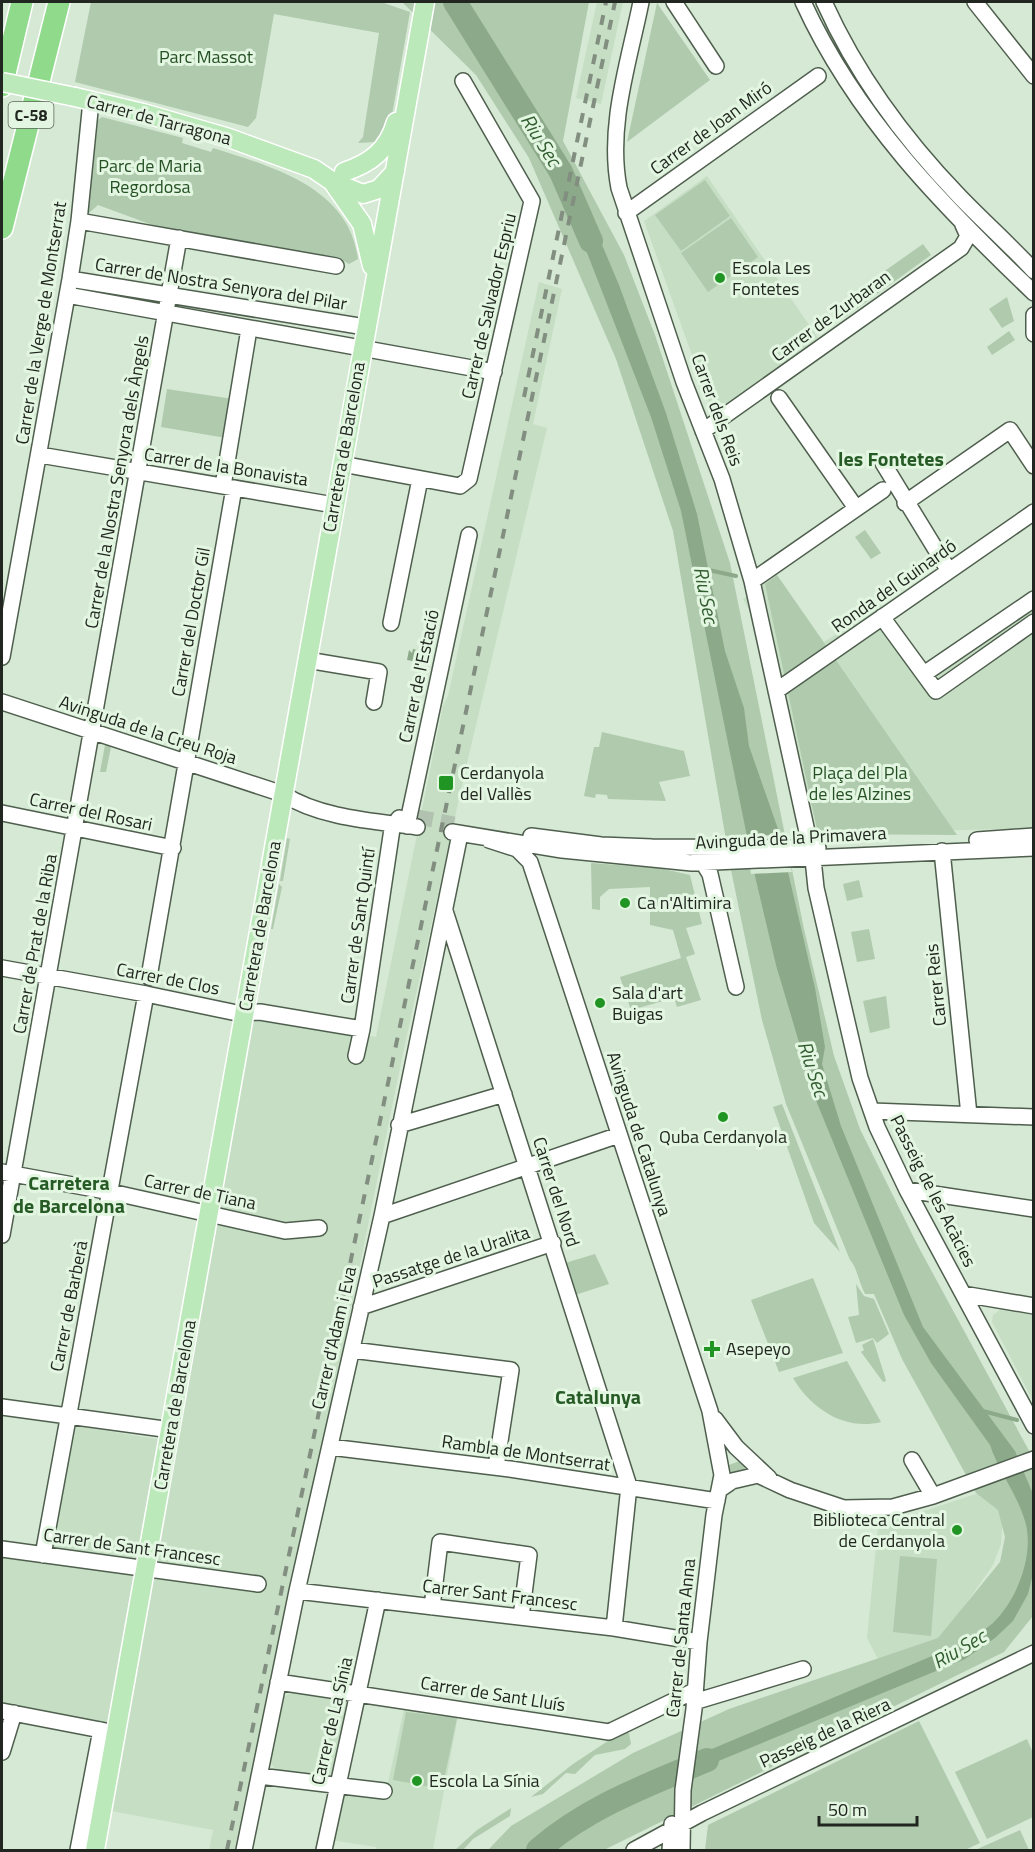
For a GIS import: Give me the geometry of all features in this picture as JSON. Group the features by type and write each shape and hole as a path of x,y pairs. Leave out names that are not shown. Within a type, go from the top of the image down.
{"highway":[{"name":"C-58","path":"2,84 22,2"},
{"name":"C-58","path":"2,228 59,2"}],"main road":[{"name":"Carretera de Barcelona","path":"95,1851 109,1731 145,1570 245,1014 286,803 286,774 374,284 384,196 395,172 424,2"},
{"name":"Carrer de Tarragona","path":"2,84 83,99 186,124 338,177"},
{"path":"338,177 368,163 387,144 402,99 409,87"},
{"path":"338,177 359,176 384,196"},
{"path":"338,177 362,224 370,248 374,284"}],"street":[{"name":"Carrer dels Reis","path":"641,2 615,134 616,170 626,213 722,479 752,581 814,850"},
{"path":"674,2 716,66"},
{"path":"803,2 831,55 872,120 913,171 963,225 1034,293"},
{"path":"975,2 1034,75"},
{"path":"825,3 857,65 890,113 959,196 1034,271"},
{"name":"Carrer de Joan Miró","path":"626,213 818,76"},
{"name":"Carrer de Salvador Espriu","path":"420,479 460,486 466,484 470,479 532,201 463,81"},
{"name":"Carrer de la Verge de Montserrat","path":"2,657 40,455 79,220 83,99"},
{"path":"79,220 336,266"},
{"name":"Carrer de Zurbaran","path":"703,431 961,248 968,236 963,225"},
{"name":"Carrer de la Nostra Senyora dels Àngels","path":"93,732 179,238"},
{"name":"Carrer de Nostra Senyora del Pilar","path":"70,279 365,327"},
{"name":"Carrer de Nostra Senyora del Pilar","path":"67,295 494,372"},
{"path":"1034,315 1034,334"},
{"name":"Carrer del Doctor Gil","path":"186,763 229,487 249,329"},
{"path":"779,398 856,508"},
{"path":"905,503 1010,430 1034,466"},
{"name":"Carrer de la Bonavista","path":"40,455 334,504"},
{"path":"883,463 902,491 905,503 949,571"},
{"path":"342,464 420,479 391,623"},
{"path":"752,581 883,490"},
{"name":"Ronda del Guinardó","path":"776,691 1034,512"},
{"name":"Carrer de l'Estació","path":"404,822 469,535"},
{"path":"924,674 1034,599"},
{"path":"882,617 936,691 1034,622"},
{"path":"307,660 379,672 374,702"},
{"name":"Avinguda de la Creu Roja","path":"2,702 186,763 286,803"},
{"name":"Carrer de Prat de la Riba","path":"2,1235 7,1173 49,978 93,732"},
{"path":"150,977 186,763"},
{"path":"286,774 297,793 305,798 404,822"},
{"path":"286,803 404,822"},
{"name":"Carrer del Rosari","path":"2,813 173,848"},
{"name":"Carrer de Sant Quintí","path":"356,1056 404,822"},
{"path":"455,830 550,840"},
{"name":"Avinguda de Catalunya","path":"455,830 517,849 526,854 532,869 710,1411 722,1466 718,1496"},
{"name":"Carrer d'Adam i Eva","path":"244,1851 297,1591 382,1215 445,910 455,830"},
{"name":"Avinguda de la Primavera","path":"525,845 550,840 610,851 712,856 794,853 1034,836"},
{"name":"Avinguda de Catalunya","path":"489,840 525,845"},
{"path":"532,869 537,856 550,840"},
{"name":"Avinguda de la Primavera","path":"989,850 1005,844 1034,843"},
{"name":"Avinguda de la Primavera","path":"814,850 942,851 1034,848"},
{"name":"Passeig de les Acàcies","path":"814,850 813,870 860,1078 872,1111 907,1190 1034,1426"},
{"name":"Carrer Reis","path":"942,851 969,1115"},
{"path":"712,856 735,987"},
{"name":"Carrer del Nord","path":"445,910 529,1167 629,1486"},
{"name":"Carrer de Clos","path":"2,968 245,1014 260,1012 363,1029"},
{"name":"Carrer de Barberà","path":"43,1555 146,994"},
{"path":"399,1125 504,1094"},
{"path":"872,1111 1034,1117"},
{"path":"382,1215 619,1135"},
{"name":"Carrer de Tiana","path":"7,1173 111,1192 285,1231 319,1228"},
{"path":"907,1190 1034,1209"},
{"name":"Passatge de la Uralita","path":"361,1307 553,1243"},
{"path":"963,1294 1034,1306"},
{"path":"352,1350 510,1370 496,1467"},
{"path":"2,1407 171,1430"},
{"name":"Avinguda de Catalunya","path":"710,1411 736,1447 769,1478 790,1490 844,1508 893,1508 1034,1459"},
{"name":"Rambla de Montserrat","path":"330,1447 718,1496"},
{"path":"912,1460 933,1496"},
{"name":"Avinguda de Catalunya","path":"718,1496 743,1477 758,1475 769,1478"},
{"path":"614,1628 629,1486"},
{"name":"Carrer de Santa Anna","path":"676,1851 677,1827 718,1496"},
{"path":"432,1607 440,1542 529,1555 521,1617"},
{"name":"Carrer de Sant Francesc","path":"2,1548 145,1570 258,1584"},
{"name":"Carrer Sant Francesc","path":"297,1591 614,1628 699,1642"},
{"name":"Carrer de La Sínia","path":"324,1851 360,1693 378,1600"},
{"name":"Passeig de la Riera","path":"634,1851 677,1827 1034,1653"},
{"name":"Carrer de Sant Lluís","path":"278,1682 609,1732 694,1701 803,1669"},
{"path":"2,1752 8,1712 109,1731"},
{"name":"Carretera de Barcelona","path":"78,1851 109,1731"},
{"path":"259,1776 384,1791"},
{"name":"Carrer de Santa Anna","path":"670,1851 677,1827"},
{"name":"Carrer de Santa Anna","path":"677,1827 682,1851"}],"shaded area":[{"path":"597,2 623,2 601,104 576,98"},
{"name":"Escola Les Fontetes","path":"707,176 818,338 713,414 644,221"},
{"path":"539,282 562,289 533,424 547,428 466,767 402,1058 241,1850 209,1850 213,1830 85,1806 97,1738 2,1719 2,1557 45,1563 65,1424 169,1441 240,1015 376,1037 443,706 448,696"},
{"path":"777,575 824,642 880,605 924,667 1033,607 1033,828 818,834 773,653 743,599"},
{"path":"1000,1310 1033,1315 1033,1401 992,1322 993,1315"},
{"path":"982,1492 1003,1515 1001,1544 993,1565 939,1642 880,1663 867,1638 878,1526"},
{"path":"293,1691 348,1699 331,1778 277,1771 270,1762 284,1697"},
{"name":"Escola La Sínia","path":"404,1709 458,1716 433,1850 376,1850 376,1847 331,1840 345,1779 388,1783"}],"green space":[{"name":"Parc Massot","path":"91,2 381,2 410,12 391,121 385,133 376,142 358,143 363,137 379,33 274,14 256,118 248,127 75,82"},
{"path":"402,2 589,2 563,141 624,255 655,335 730,563 804,929 834,1056 860,1129 918,1246 1033,1458 1033,1616 1004,1652 604,1850 488,1850 511,1826 633,1753 729,1709 938,1638 1000,1562 1005,1537 998,1510 976,1493 902,1359 874,1294 865,1294 786,1104 762,1020 732,875 673,531 616,359 529,158 476,75"},
{"path":"657,3 710,80 627,142"},
{"path":"829,22 863,81 1029,275 1025,280 903,149 851,76 821,26"},
{"name":"Parc de Maria Regordosa","path":"102,117 183,138 182,143 211,152 213,148 236,155 282,172 304,184 324,197 340,214 352,234 358,259 349,264 337,257 337,260 166,230 98,205 88,214 98,120"},
{"path":"705,180 730,216 681,251 655,215"},
{"path":"731,218 758,257 708,292 681,253"},
{"path":"923,244 931,255 844,318 835,306"},
{"path":"1007,297 1014,321 1002,328 989,309"},
{"path":"1009,331 1015,340 992,355 987,347"},
{"path":"167,389 233,399 226,438 161,427"},
{"path":"865,530 881,553 871,559 855,537"},
{"name":"Plaça del Pla de les Alzines","path":"777,575 957,835 818,834 765,584"},
{"path":"602,732 684,751 690,776 659,782 666,801 608,799 607,795 596,794 595,798 584,796 594,747 599,747"},
{"path":"105,745 111,747 106,772 100,772"},
{"path":"287,838 290,839 283,881 280,881"},
{"path":"591,863 659,868 690,875 702,924 686,928 695,954 686,957 701,1000 677,1007 674,998 631,1010 620,977 681,958 673,930 650,925 650,887 609,889 600,897 600,910 592,909"},
{"path":"859,880 863,897 847,901 843,884"},
{"path":"279,884 282,887 273,929 271,929"},
{"path":"869,929 875,959 857,962 851,932"},
{"path":"886,996 890,1028 870,1033 863,1001"},
{"path":"782,1104 840,1252 814,1223 773,1107"},
{"path":"595,1254 609,1284 575,1295 565,1263"},
{"path":"813,1278 843,1353 779,1372 751,1300"},
{"path":"856,1284 864,1296 874,1299 889,1334 877,1343 873,1338 856,1343 848,1317 859,1315"},
{"path":"873,1339 886,1381 883,1382 861,1352 864,1350 862,1345"},
{"path":"847,1361 881,1422 855,1423 830,1415 809,1399 793,1378"},
{"path":"742,1460 752,1470 732,1477 729,1465"},
{"path":"900,1556 937,1559 931,1636 893,1632"},
{"path":"406,1712 457,1718 442,1789 393,1780"},
{"path":"919,1721 980,1843 965,1850 705,1850 708,1825"},
{"path":"620,1733 629,1733 631,1744 625,1749 595,1755 575,1774 566,1773 543,1794 531,1797 573,1764"},
{"path":"1027,1739 1033,1753 1033,1817 987,1839 955,1772"},
{"path":"511,1808 510,1816 473,1839 463,1850 455,1850 477,1830"},
{"path":"1020,1830 1029,1850 975,1850"}],"water":[{"path":"581,195 619,285 666,413 697,514 725,651 744,708 749,746 778,829 815,988 825,1047 822,1064 841,1126 923,1327 1015,1451 1033,1494 1033,1574 1028,1594 1013,1621 995,1638 965,1659 704,1767 695,1765 707,1751 958,1645 989,1626 1010,1602 1022,1576 1028,1548 1027,1534 1022,1511 990,1445 931,1363 904,1315 817,1103 776,965 755,876 681,511 651,417 575,222"},
{"path":"413,649 417,650 416,654 425,655 424,663 407,660 409,650 412,653"}],"pier":[{"path":"783,835 792,872 751,874 744,836"}],"waterway":[{"name":"Riu Sec","path":"455,2 561,172 591,241"},
{"path":"704,569 736,576"},
{"path":"983,1411 1017,1420"},
{"name":"Riu Sec","path":"538,1850 577,1821 598,1809 640,1788 707,1760"}],"tunnel":[{"path":"418,817 454,824"}],"railway":[{"path":"524,397 606,2"},
{"path":"227,1850 615,2"}],"place":[{"name":"Escola Les Fontetes","path":"720,278"},
{"name":"Cerdanyola del Vallès","path":"446,783"},
{"name":"Ca n'Altimira","path":"625,903"},
{"name":"Sala d'art Buigas","path":"600,1003"},
{"name":"Quba Cerdanyola","path":"723,1117"},
{"name":"Asepeyo","path":"712,1349"},
{"name":"Biblioteca Central de Cerdanyola","path":"957,1530"},
{"name":"Escola La Sínia","path":"417,1781"}],"district":[{"name":"les Fontetes","path":"891,459"},
{"name":"Carretera de Barcelona","path":"69,1194"},
{"name":"Catalunya","path":"598,1397"}]}
